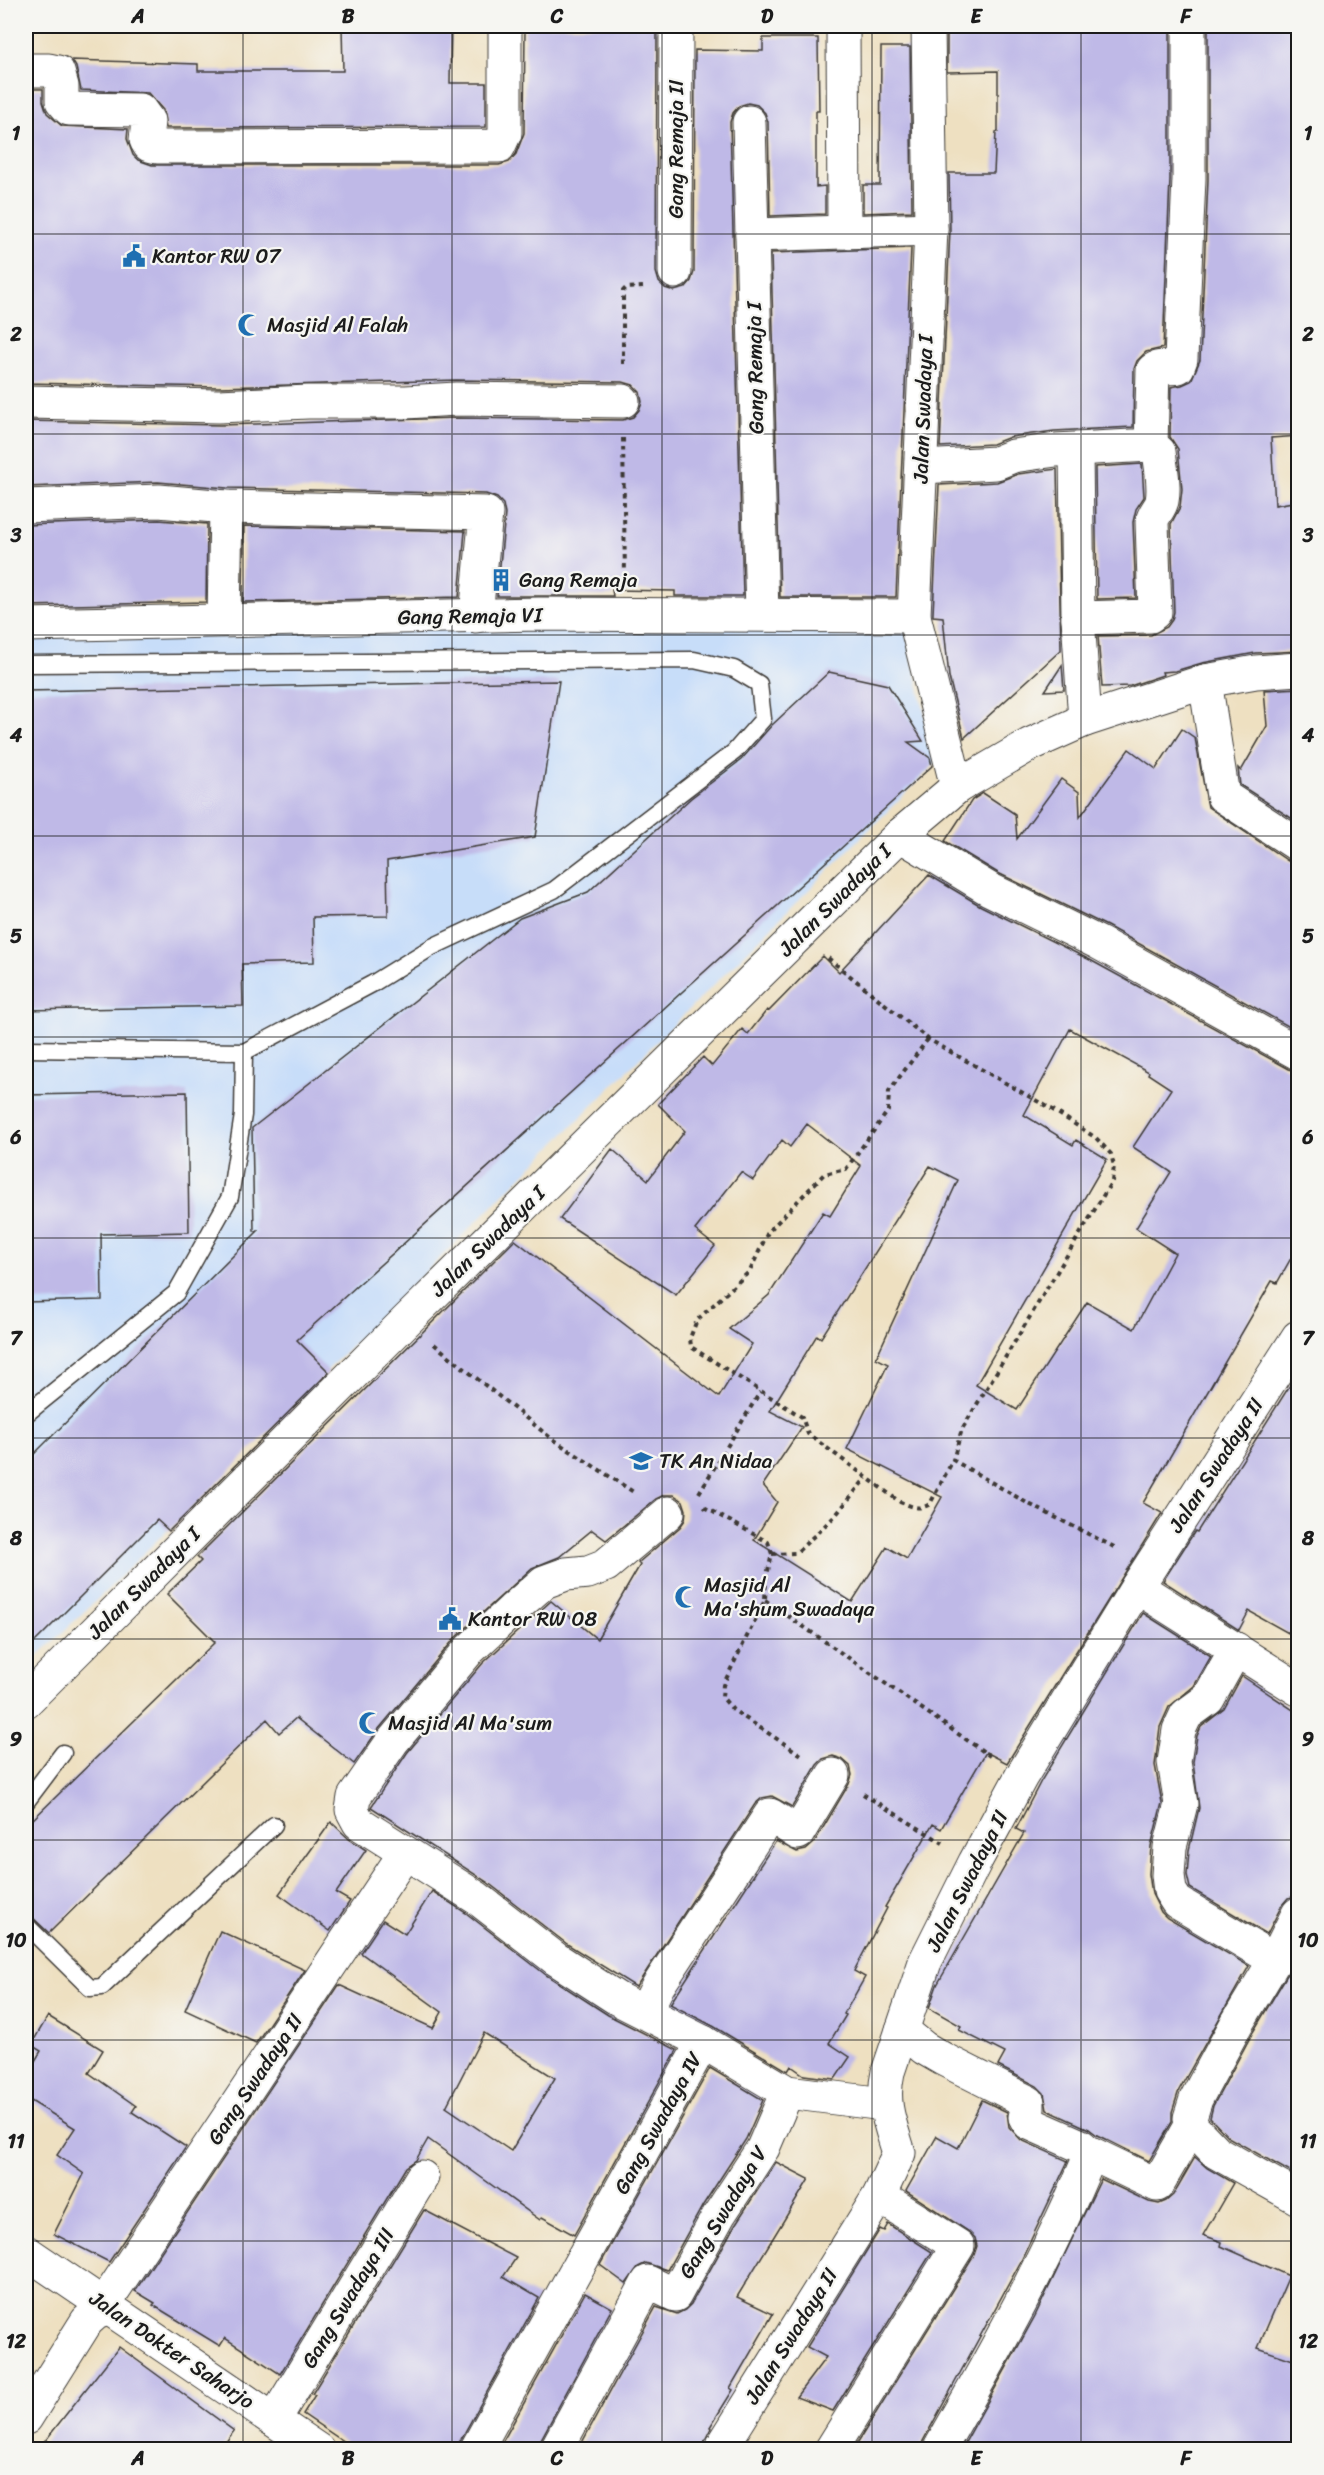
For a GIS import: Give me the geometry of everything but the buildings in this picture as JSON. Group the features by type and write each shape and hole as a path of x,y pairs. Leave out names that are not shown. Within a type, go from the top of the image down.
{"street":[{"path":"26,70 58,72 62,86 62,101 69,109 140,110 148,121 146,140 149,145 157,147 499,146 505,133 505,26"},
{"name":"Gang Remaja II","path":"675,272 676,26"},
{"path":"843,26 844,232"},
{"name":"Jalan Swadaya I","path":"928,26 931,229 922,390 922,467 914,616 957,787"},
{"path":"1151,445 1153,370 1158,367 1178,367 1181,359 1189,179 1189,26"},
{"name":"Gang Remaja I","path":"748,122 762,614"},
{"path":"752,235 931,229"},
{"path":"26,402 219,406 456,399 623,401"},
{"path":"922,467 996,463 1029,453 1151,445 1159,452 1162,503 1152,517 1155,612 1150,616 1078,618"},
{"path":"1076,450 1078,618 1084,720"},
{"path":"26,506 159,501 226,507 486,513 476,616"},
{"path":"224,620 226,507"},
{"name":"Gang Remaja VI","path":"26,625 476,616 762,614 914,616"},
{"name":"Jalan Swadaya I","path":"26,1701 406,1321 900,835 957,787 1029,745 1084,720 1205,681 1256,672 1299,669"},
{"path":"1205,681 1223,796 1299,845"},
{"path":"900,835 989,889 1099,943 1299,1053"},
{"name":"Jalan Swadaya II","path":"720,2450 879,2196 899,2153 884,2104 888,2072 925,1962 975,1862 1021,1777 1144,1576 1299,1337"},
{"name":"Gang Swadaya IV","path":"476,2450 703,2042 618,1999 556,1959 477,1898 359,1823 352,1810 354,1797 392,1742 469,1650 544,1582 566,1574 588,1572 606,1565 681,1507"},
{"path":"1144,1576 1236,1649 1299,1689"},
{"path":"1236,1649 1208,1700 1186,1715 1179,1730 1174,1762 1181,1804 1170,1847 1168,1875 1170,1891 1177,1902 1275,1960"},
{"path":"645,2012 658,1986 770,1815 798,1833 832,1775"},
{"name":"Gang Swadaya II","path":"107,2306 405,1853"},
{"path":"1298,2198 1216,2152 1191,2126 1190,2118 1196,2099 1299,1914"},
{"path":"902,2030 924,2048 943,2059 1028,2102 1025,2117 1029,2123 1157,2184 1191,2126"},
{"path":"703,2042 787,2092 884,2104"},
{"name":"Gang Swadaya V","path":"556,2450 648,2282 675,2295 719,2215 763,2148 787,2092"},
{"path":"939,2450 1023,2300 1066,2213 1088,2161 1086,2151"},
{"name":"Gang Swadaya III","path":"274,2420 423,2176"},
{"path":"831,2450 958,2246 879,2196"},
{"name":"Jalan Dokter Saharjo","path":"26,2252 318,2450"},
{"path":"26,2418 87,2321 107,2306"}],"lane":[{"path":"26,664 694,660 734,669 759,684 763,719 734,752 554,890 432,947 372,984 244,1052 26,1049"},
{"path":"26,1414 176,1293 230,1197 243,1115 244,1052"},
{"path":"26,1802 63,1752"},
{"path":"26,1925 90,1988 102,1988 274,1826"}],"path":[{"path":"800,935 928,1039 1053,1110 1096,1138 1111,1154 1114,1166 1112,1181 962,1428 954,1460 930,1504 923,1508 914,1508 900,1502 808,1434 802,1417 697,1353 692,1347 692,1330 697,1320 750,1271 768,1232 824,1174 846,1169 888,1111 889,1091 928,1039"},
{"path":"406,1321 552,1439 681,1507 768,1542 772,1554 766,1579 765,1600 723,1685 722,1697 733,1710 832,1775 975,1862"},
{"path":"681,1507 760,1392"},
{"path":"954,1460 1144,1576"},
{"path":"772,1554 796,1553 835,1516 866,1478"},
{"path":"765,1600 1021,1777"}],"shaded area":[{"path":"904,622 936,763 108,1589 26,1667 26,630"}],"place":[{"name":"Kantor RW 07","path":"134,256"},
{"name":"Masjid Al Falah","path":"249,325"},
{"name":"Gang Remaja","path":"501,580"},
{"name":"TK An Nidaa","path":"641,1461"},
{"name":"Masjid Al Ma'shum Swadaya","path":"686,1597"},
{"name":"Kantor RW 08","path":"450,1619"},
{"name":"Masjid Al Ma'sum","path":"370,1723"}]}
